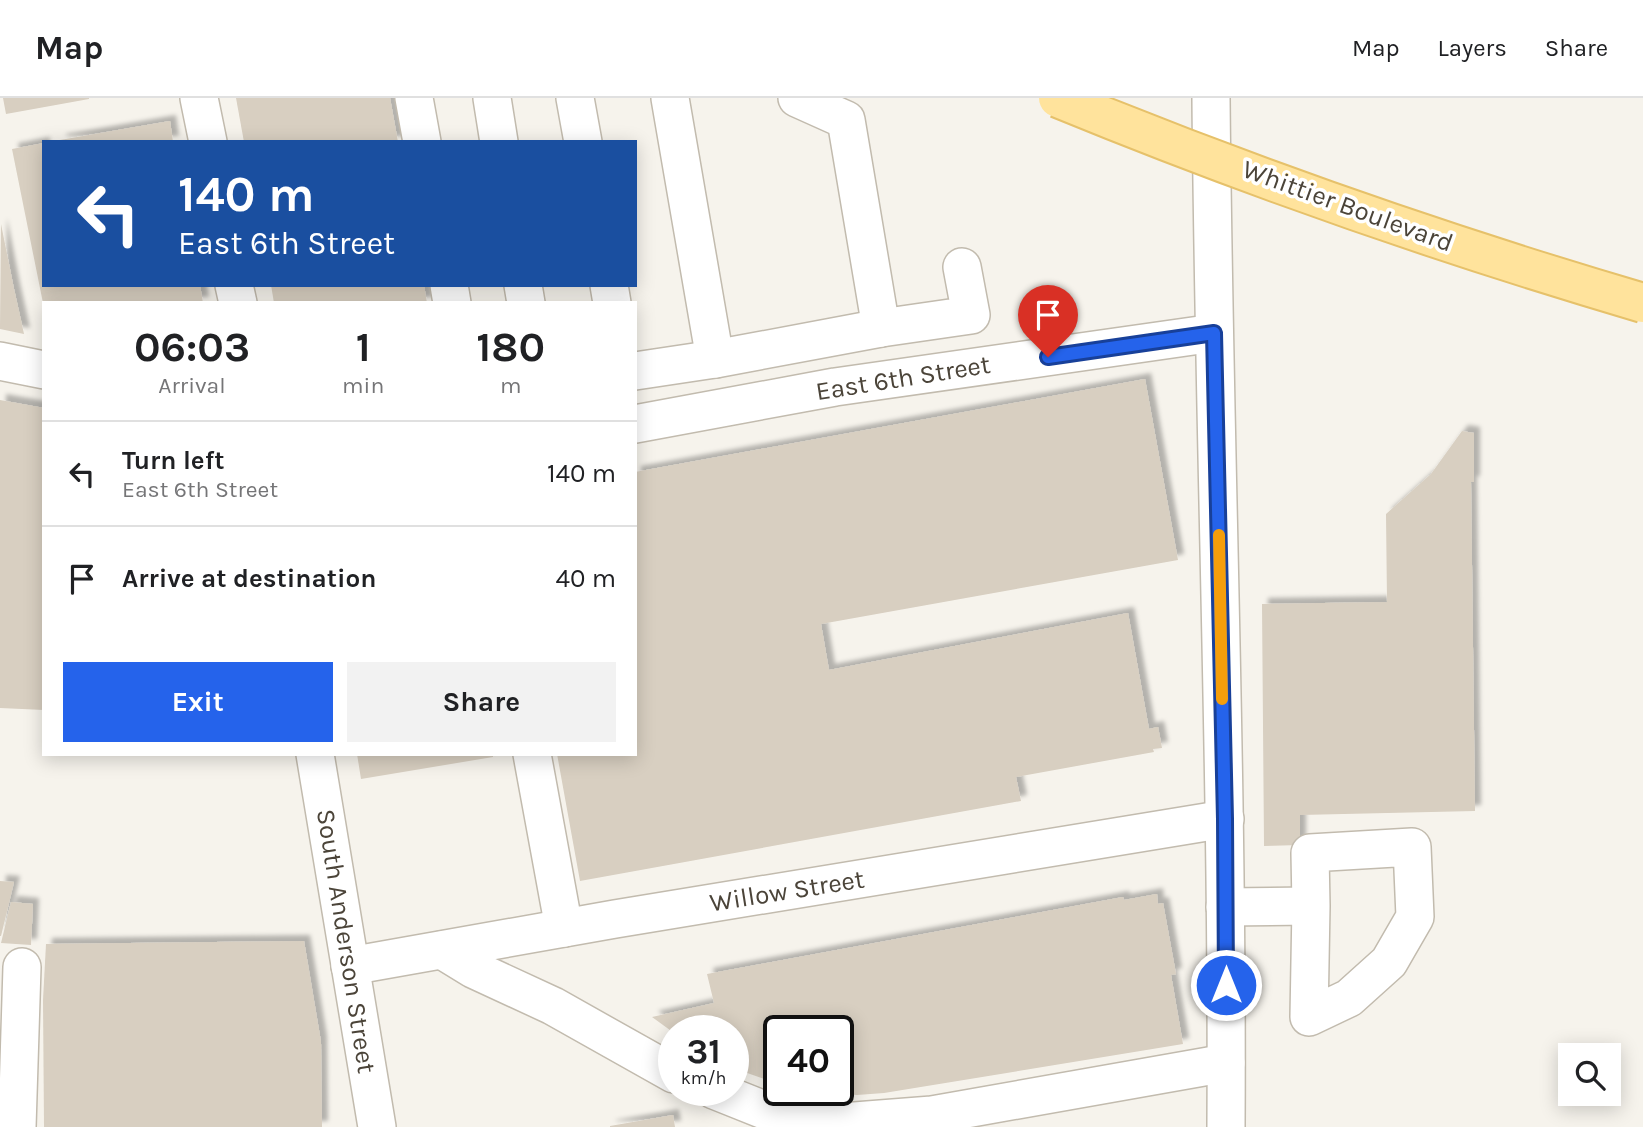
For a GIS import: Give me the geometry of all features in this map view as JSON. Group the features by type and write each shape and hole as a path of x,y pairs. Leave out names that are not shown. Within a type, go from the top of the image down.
{"main road":[{"name":"Whittier Boulevard","path":"1058,98 1402,227 1544,274 1643,303"}],"street":[{"path":"199,98 208,140"},
{"path":"414,98 422,140"},
{"path":"492,98 499,140"},
{"path":"575,98 583,140"},
{"path":"670,98 715,359"},
{"path":"797,98 846,120 868,330 864,383"},
{"path":"1211,98 1225,819 1226,1127"},
{"path":"637,371 868,330 971,315 962,267"},
{"name":"East 6th Street","path":"637,424 864,383 1214,333"},
{"path":"0,361 42,369"},
{"name":"South Anderson Street","path":"315,756 377,1127"},
{"path":"532,756 564,928"},
{"name":"Willow Street","path":"350,966 1225,819"},
{"path":"1412,847 1415,916 1389,962 1349,998 1309,1017 1311,906 1310,853 1412,847"},
{"path":"1225,906 1311,906"},
{"path":"442,950 473,970 553,1006 658,1065"},
{"path":"16,1127 22,967"},
{"path":"749,1104 774,1114 829,1124 933,1121 980,1116 1226,1063"}],"building":[{"path":"3,98 89,98 89,99 6,114"},
{"path":"236,98 390,98 398,140 244,140"},
{"path":"170,121 173,140 60,140"},
{"path":"42,143 42,287 200,287 203,301 43,301 12,149"},
{"path":"1,224 14,289 24,334 0,329"},
{"path":"271,287 424,287 427,301 274,301"},
{"path":"1145,379 1178,560 821,624 829,670 1128,613 1149,729 1158,727 1162,748 1153,749 1154,752 1016,777 1021,801 580,881 557,756 637,756 637,472"},
{"path":"0,400 42,408 42,710 0,708"},
{"path":"1462,431 1474,433 1474,482 1471,482 1475,811 1300,815 1300,845 1264,846 1262,604 1387,602 1386,514 1431,474"},
{"path":"357,756 493,756 493,757 361,779"},
{"path":"0,881 14,882 1,936 0,936"},
{"path":"1157,894 1158,904 1163,903 1176,974 1171,975 1183,1044 884,1093 857,1095 854,1095 854,1015 763,1015 763,1078 749,1074 749,1015 661,1015 714,1003 707,974 1123,897 1124,900"},
{"path":"11,902 33,904 31,945 1,943"},
{"path":"304,941 321,1042 322,1127 44,1127 43,1000 46,944"},
{"path":"673,1115 675,1127 610,1127 610,1126"}],"slow traffic":[{"path":"1219,535 1222,699"}],"route":[{"path":"1048,357 1214,333 1226,985"}]}
